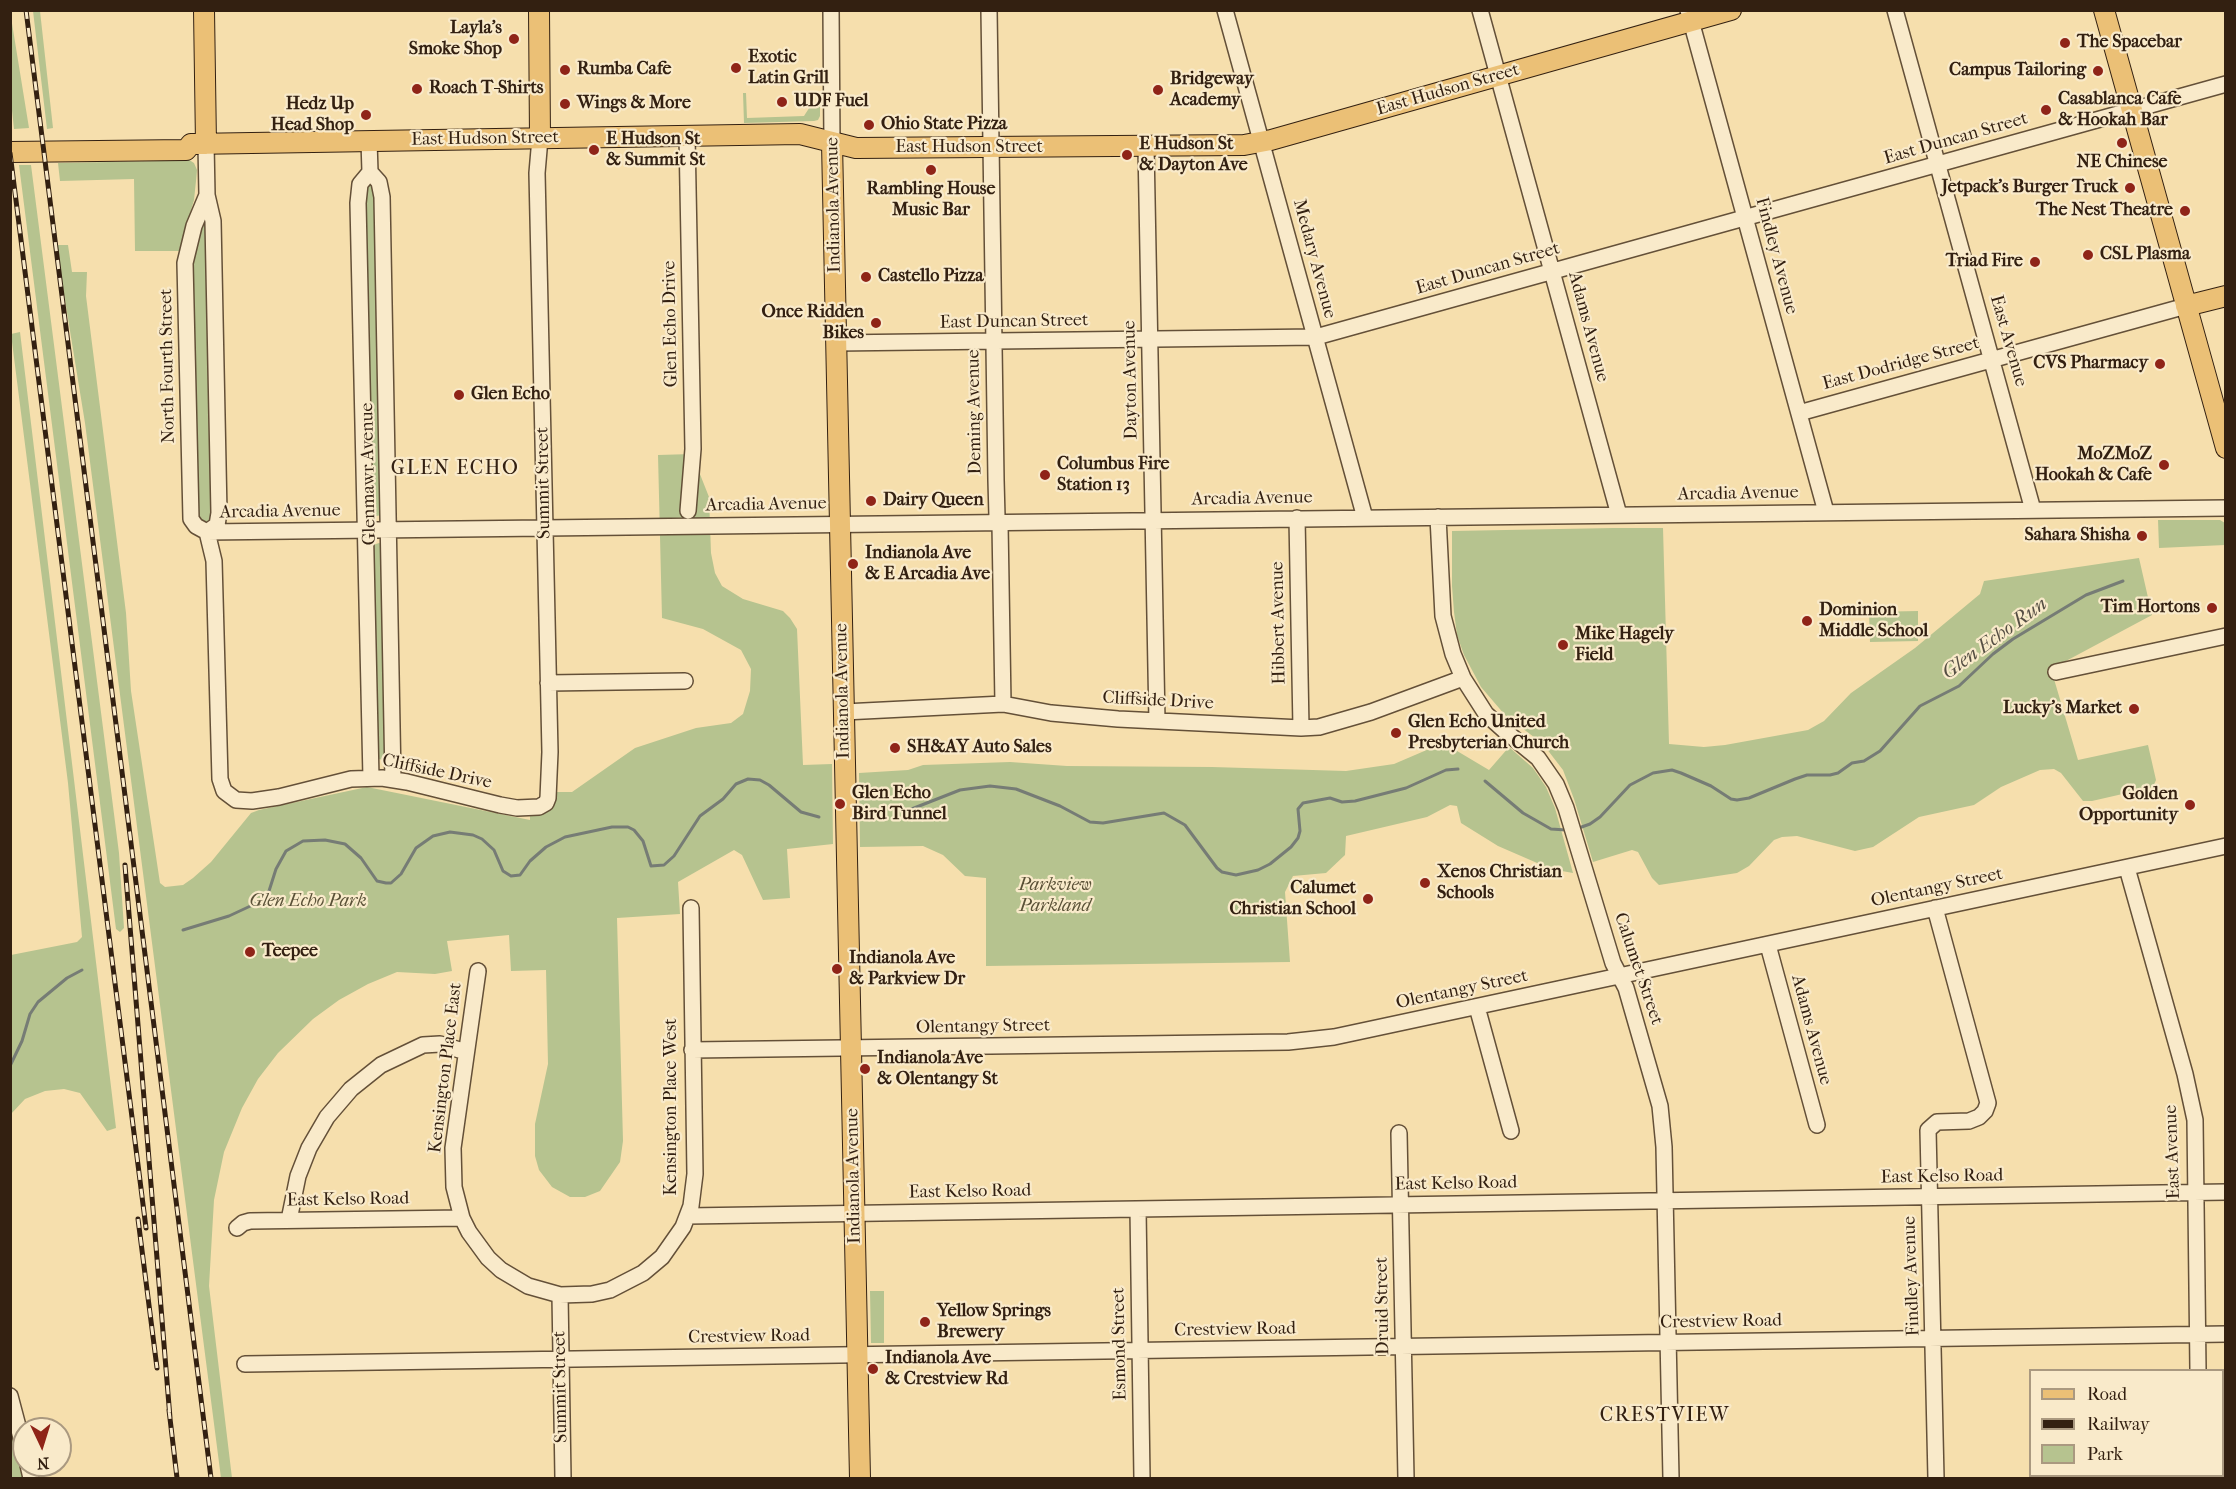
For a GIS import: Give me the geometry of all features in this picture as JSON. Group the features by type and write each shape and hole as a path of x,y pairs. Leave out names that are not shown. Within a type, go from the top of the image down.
{"main road":[{"path":"199,144 204,10"},
{"name":"Summit Street","path":"539,10 540,138"},
{"name":"East Hudson Street","path":"10,152 186,150 199,144 800,134 856,148 1227,146 1262,142 1498,76 1689,16 1731,10"},
{"path":"2104,10 2186,306 2222,419 2226,448"},
{"name":"East Hudson Street","path":"10,139 184,137 199,144"},
{"name":"Indianola Avenue","path":"832,143 860,1479"},
{"path":"2186,306 2226,296"}],"street":[{"name":"Indianola Avenue","path":"831,10 832,143"},
{"name":"Deming Avenue","path":"989,10 1003,704"},
{"name":"Medary Avenue","path":"1225,10 1365,518"},
{"name":"Adams Avenue","path":"1480,10 1619,515"},
{"name":"East Avenue","path":"1895,10 2034,510"},
{"name":"Findley Avenue","path":"1689,16 1826,512"},
{"name":"East Duncan Street","path":"836,343 1316,337 2226,84"},
{"name":"Glen Echo Drive","path":"687,136 693,449 688,511"},
{"name":"Summit Street","path":"539,807 546,802 549,792 537,173 540,138"},
{"name":"Glenmawr Avenue","path":"369,141 370,172 379,182 382,197 393,779"},
{"name":"North Fourth Street","path":"199,144 213,221 219,513 216,525 207,532"},
{"name":"Dayton Avenue","path":"1146,147 1157,721"},
{"name":"Glenmawr Avenue","path":"370,172 360,184 358,203 371,778"},
{"name":"North Fourth Street","path":"207,195 194,226 185,263 191,519 196,526 207,532 214,561 220,779 224,791"},
{"name":"East Dodridge Street","path":"1799,413 2186,306"},
{"name":"Arcadia Avenue","path":"207,532 2226,508"},
{"name":"Calumet Street","path":"1438,517 1443,616 1453,654 1463,678 1486,714 1507,734 1530,750 1547,769 1556,784 1566,808 1613,963 1626,988 1660,1106 1664,1134 1671,1479"},
{"name":"Hibbert Avenue","path":"1297,518 1300,728"},
{"path":"2056,672 2226,636"},
{"name":"Cliffside Drive","path":"844,712 1003,704 1078,716 1300,728 1336,723 1463,678"},
{"path":"548,683 684,681"},
{"name":"Cliffside Drive","path":"224,791 236,800 252,801 279,797 351,779 393,779 500,805 516,808 539,807"},
{"name":"Olentangy Street","path":"692,1050 1288,1042 1334,1037 2226,846"},
{"name":"East Avenue","path":"2127,868 2188,1085 2195,1120 2194,1193 2198,1369"},
{"name":"Kensington Place West","path":"560,1295 592,1294 610,1290 628,1282 662,1257 677,1238 688,1216 693,1196 694,1174 691,908"},
{"name":"Findley Avenue","path":"1935,908 1989,1103 1985,1111 1969,1122 1937,1122 1928,1130 1936,1479"},
{"name":"Adams Avenue","path":"1768,945 1817,1125"},
{"name":"Kensington Place East","path":"478,971 453,1163 456,1197 462,1218 478,1246 501,1270 528,1286 560,1295"},
{"path":"1477,1007 1511,1131"},
{"path":"290,1220 298,1176 309,1148 327,1117 351,1089 381,1065 423,1045 440,1044 466,1052"},
{"name":"Druid Street","path":"1399,1133 1406,1479"},
{"name":"East Kelso Road","path":"688,1216 2226,1192"},
{"name":"Esmond Street","path":"1138,1209 1142,1479"},
{"name":"East Kelso Road","path":"237,1228 247,1221 462,1218"},
{"name":"Summit Street","path":"560,1295 562,1479"},
{"name":"Crestview Road","path":"245,1364 2226,1334"},
{"path":"10,1396 16,1417"},
{"path":"2143,1479 2226,1477"}],"green space":[{"path":"10,11 29,128 14,129 10,92"},
{"path":"33,11 40,11 53,128 47,129"},
{"path":"743,93 746,93 747,118 804,116 813,102 820,102 820,116 814,121 744,123"},
{"path":"186,158 194,163 197,170 194,200 179,251 135,251 134,179 60,181 58,163 161,161"},
{"path":"19,165 31,165 119,853 124,928 120,932 116,929"},
{"path":"370,183 376,190 382,515 376,516 372,515 364,189"},
{"path":"202,223 206,223 215,518 210,526 197,523 190,265"},
{"name":"Glen Echo Park","path":"56,245 68,245 72,272 87,272 86,296 126,613 131,691 160,883 165,887 183,885 193,878 211,862 251,813 259,810 367,787 530,820 530,808 549,792 572,792 635,748 696,728 731,723 743,714 750,691 751,669 741,650 703,629 662,618 658,455 692,454 709,497 711,553 715,573 722,586 743,599 783,611 797,629 803,765 832,764 833,844 787,849 790,898 763,900 742,855 734,850 678,882 680,914 617,918 623,1141 620,1162 600,1191 585,1197 570,1197 552,1187 539,1170 535,1156 535,1124 548,1064 546,970 511,971 509,935 447,941 452,971 435,974 397,972 368,984 339,1000 313,1019 278,1053 258,1079 242,1108 224,1152 214,1200 209,1286 232,1478 221,1478 85,423"},
{"path":"20,332 116,1128 107,1131 80,1093 64,1089 45,1091 25,1099 11,1114 11,955 77,942 82,937 68,783 11,334"},
{"path":"2158,520 2220,520 2225,523 2225,545 2159,548"},
{"path":"1663,528 1669,744 1704,747 1808,730 1824,721 1851,693 1915,648 1980,594 1984,581 2139,558 2152,615 2051,669 2078,760 2148,745 2156,780 2153,787 2083,801 2061,773 2054,769 2040,770 2001,787 1974,805 1919,817 1873,847 1855,851 1797,836 1782,837 1774,840 1749,866 1737,873 1659,885 1652,878 1638,852 1632,850 1593,862 1563,770 1543,744 1505,715 1481,687 1464,655 1457,635 1454,612 1452,531"},
{"path":"382,544 387,758 382,760 377,758 373,545"},
{"path":"1918,611 1918,641 1870,642 1869,612"},
{"name":"Parkview Parkland","path":"1447,745 1489,770 1509,747 1533,768 1546,787 1555,808 1573,873 1551,869 1498,846 1461,823 1457,806 1450,805 1427,817 1346,836 1345,855 1326,873 1293,876 1285,892 1290,962 986,966 986,878 965,876 943,855 923,846 860,847 859,773 908,770 923,765 1010,762 1067,766 1346,771 1394,764 1436,746"},
{"path":"870,1291 884,1291 884,1343 871,1343"},
{"path":"11,1428 12,1477 24,1478 11,1478"}],"waterway":[{"name":"Glen Echo Run","path":"1576,829 1600,817 1630,785 1653,773 1672,770 1711,786 1731,799 1737,800 1749,798 1807,775 1838,773 1852,763 1864,761 1880,751 1920,706 1959,686 1993,654 2013,639 2086,595 2123,581"},
{"name":"Glen Echo Run","path":"909,810 960,790 990,786 1016,789 1060,806 1090,822 1103,823 1164,813 1185,825 1217,868 1222,872 1236,875 1258,870 1270,864 1291,847 1300,831 1298,809 1303,803 1330,798 1342,802 1355,801 1406,788 1446,770 1458,769"},
{"name":"Glen Echo Run","path":"183,930 229,916 259,902 269,891 276,869 286,851 303,841 325,840 345,844 361,858 377,881 391,883 401,874 416,848 433,836 450,832 473,835 482,839 494,850 503,871 511,876 520,875 530,861 546,847 565,837 612,827 628,827 634,830 643,841 651,866 664,865 674,856 700,816 723,799 736,784 748,779 760,780 801,812 819,817"},
{"name":"Glen Echo Run","path":"1485,781 1523,813 1551,829 1566,830"},
{"name":"Glen Echo Run","path":"10,1066 22,1041 30,1014 38,1002 67,978 82,970"}],"railway":[{"path":"26,10 211,1478"},
{"path":"10,153 146,1228"},
{"path":"125,865 170,1418"},
{"path":"138,1219 157,1368"},
{"path":"169,1410 177,1478"}],"place":[{"name":"Layla's Smoke Shop","path":"514,39"},
{"name":"The Spacebar","path":"2065,43"},
{"name":"Exotic Latin Grill","path":"736,68"},
{"name":"Rumba Cafe","path":"565,70"},
{"name":"Campus Tailoring","path":"2098,71"},
{"name":"Roach T-Shirts","path":"417,89"},
{"name":"Bridgeway Academy","path":"1158,90"},
{"name":"UDF Fuel","path":"782,102"},
{"name":"Wings & More","path":"565,104"},
{"name":"Casablanca Cafe & Hookah Bar","path":"2046,110"},
{"name":"Hedz Up Head Shop","path":"366,115"},
{"name":"Ohio State Pizza","path":"869,125"},
{"name":"NE Chinese","path":"2122,143"},
{"name":"E Hudson St & Summit St","path":"594,150"},
{"name":"E Hudson St & Dayton Ave","path":"1127,155"},
{"name":"Rambling House Music Bar","path":"931,170"},
{"name":"Jetpack's Burger Truck","path":"2130,188"},
{"name":"The Nest Theatre","path":"2185,211"},
{"name":"CSL Plasma","path":"2088,255"},
{"name":"Triad Fire","path":"2035,262"},
{"name":"Castello Pizza","path":"866,277"},
{"name":"Once Ridden Bikes","path":"876,323"},
{"name":"CVS Pharmacy","path":"2160,364"},
{"name":"Glen Echo","path":"459,395"},
{"name":"MoZMoZ Hookah & Cafe","path":"2164,465"},
{"name":"Columbus Fire Station 13","path":"1045,475"},
{"name":"Dairy Queen","path":"871,501"},
{"name":"Sahara Shisha","path":"2142,536"},
{"name":"Indianola Ave & E Arcadia Ave","path":"853,564"},
{"name":"Tim Hortons","path":"2212,608"},
{"name":"Dominion Middle School","path":"1807,621"},
{"name":"Mike Hagely Field","path":"1563,645"},
{"name":"Lucky's Market","path":"2134,709"},
{"name":"Glen Echo United Presbyterian Church","path":"1396,733"},
{"name":"SH&AY Auto Sales","path":"895,748"},
{"name":"Glen Echo Bird Tunnel","path":"840,804"},
{"name":"Golden Opportunity","path":"2190,805"},
{"name":"Xenos Christian Schools","path":"1425,883"},
{"name":"Calumet Christian School","path":"1368,899"},
{"name":"Teepee","path":"250,952"},
{"name":"Indianola Ave & Parkview Dr","path":"837,969"},
{"name":"Indianola Ave & Olentangy St","path":"865,1069"},
{"name":"Yellow Springs Brewery","path":"925,1322"},
{"name":"Indianola Ave & Crestview Rd","path":"873,1369"}],"district":[{"name":"GLEN ECHO","path":"455,469"},
{"name":"CRESTVIEW","path":"1665,1416"}]}
